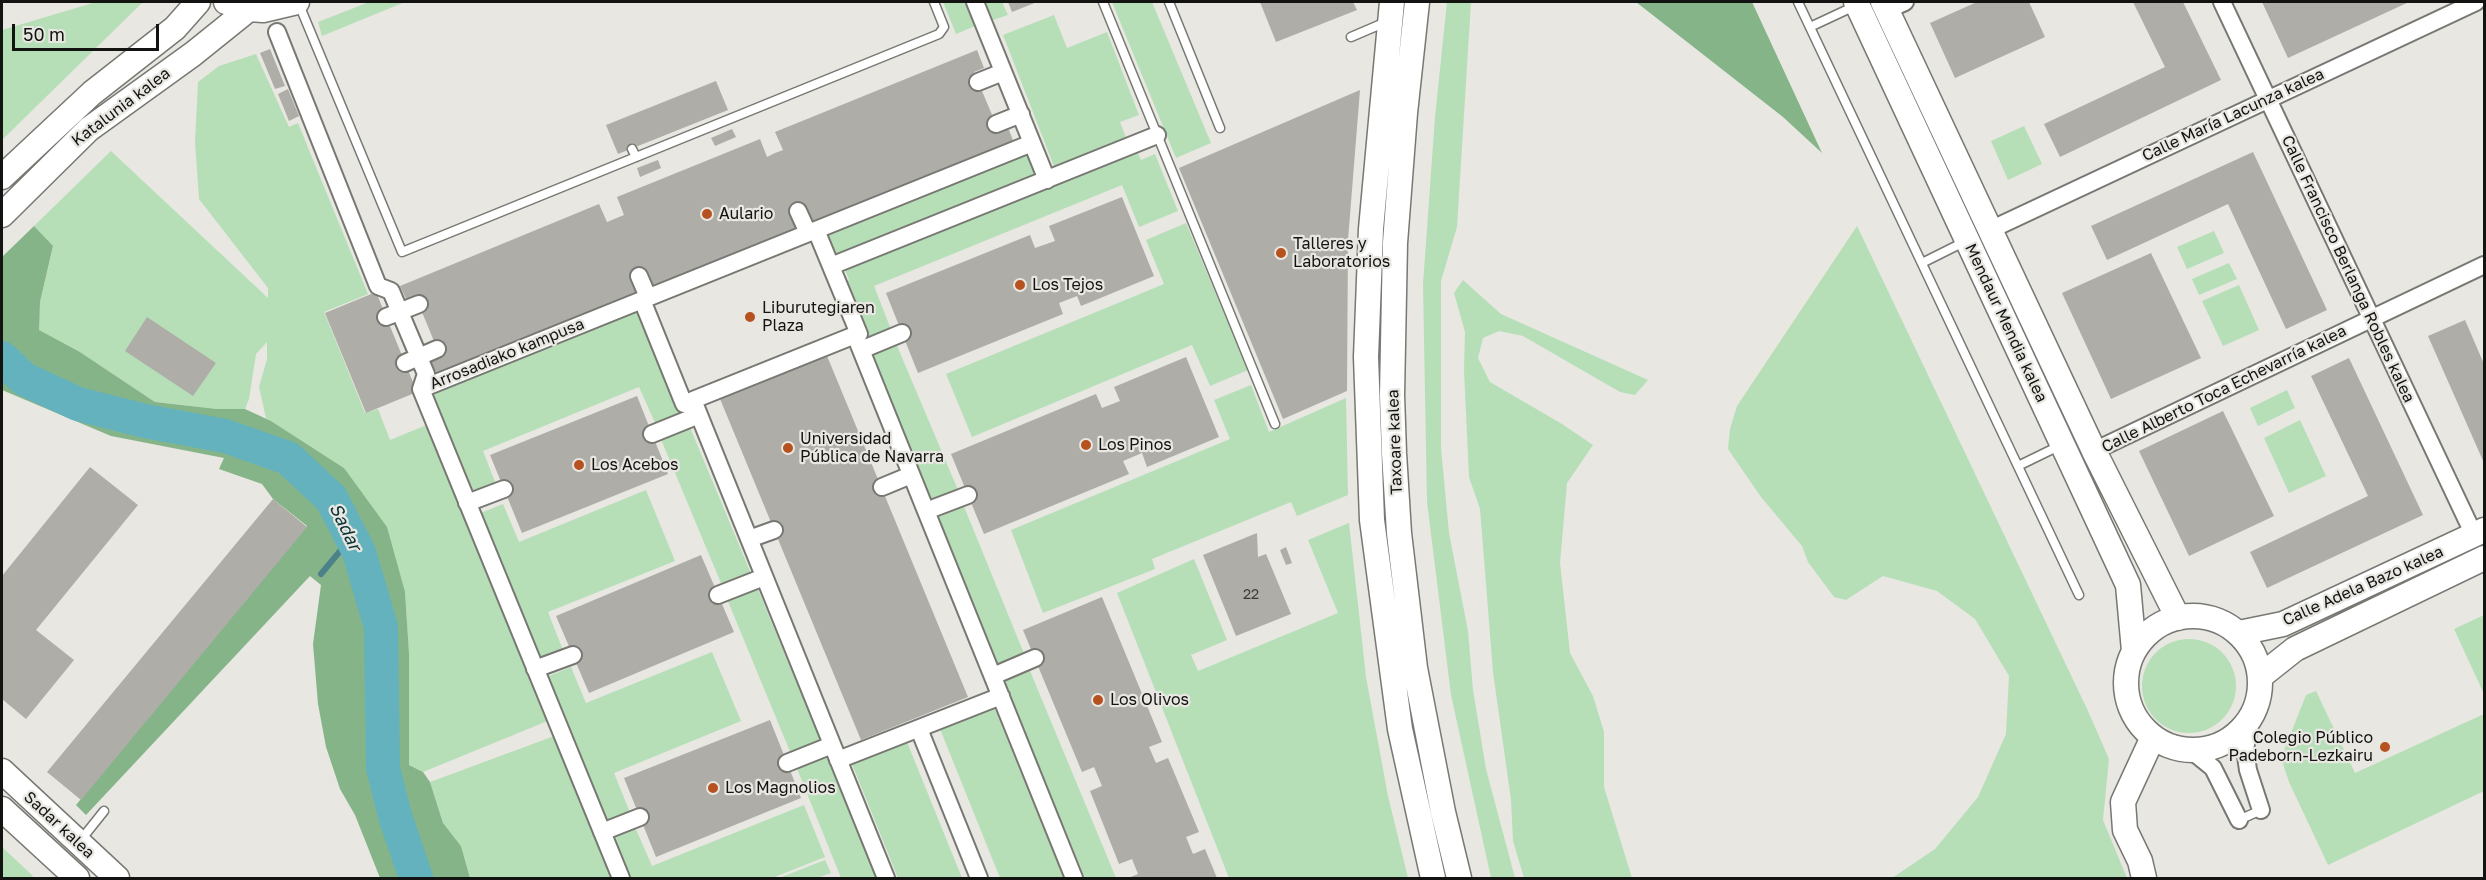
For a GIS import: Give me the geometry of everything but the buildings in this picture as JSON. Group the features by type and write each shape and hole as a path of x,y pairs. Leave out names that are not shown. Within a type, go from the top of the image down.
{"street":[{"name":"Katalunia kalea","path":"2,177 92,93 175,28 198,2"},
{"path":"226,2 249,9 263,10 298,2"},
{"path":"975,2 1047,180"},
{"name":"Taxoare kalea","path":"1417,2 1405,113 1395,243 1392,395 1394,453 1400,544 1415,668 1443,812 1459,879"},
{"name":"Calle Francisco Berlanga Robles kalea","path":"2222,2 2372,318 2479,533"},
{"name":"Calle María Lacunza kalea","path":"1990,230 2267,98 2476,2"},
{"name":"Mendaur Mendia kalea","path":"1856,3 2128,585 2134,651"},
{"name":"Mendaur Mendia kalea","path":"1892,4 1990,230 2094,451 2178,618"},
{"name":"Katalunia kalea","path":"2,215 89,129 193,54 249,9"},
{"name":"Taxoare kalea","path":"1391,11 1371,229 1366,357 1372,520 1400,729 1433,879"},
{"path":"277,32 378,286 391,291 393,315 412,360 426,374 421,389"},
{"path":"978,82 1003,72"},
{"path":"996,124 1021,114"},
{"path":"831,266 1157,135"},
{"name":"Arrosadiako kampusa","path":"621,879 421,389 730,262 1032,142"},
{"path":"798,211 831,266 859,334 858,343 1074,879"},
{"name":"Calle Alberto Toca Echevarría kalea","path":"2094,451 2484,265"},
{"path":"639,276 684,404 696,407"},
{"path":"393,315 419,304"},
{"path":"652,434 696,407 858,343 902,333"},
{"name":"Arrosadiako kampusa","path":"412,360 437,349"},
{"path":"696,407 886,879"},
{"path":"882,487 911,475"},
{"path":"467,503 504,489"},
{"path":"926,511 968,495"},
{"path":"749,539 774,530"},
{"name":"Calle Adela Bazo kalea","path":"2239,633 2283,624 2479,533"},
{"name":"Calle Adela Bazo kalea","path":"2261,676 2295,649 2484,558"},
{"path":"718,595 764,577"},
{"path":"2252,719 2226,743 2209,749 2192,751 2171,747 2153,738 2139,724 2130,707 2126,688 2127,669 2134,651 2145,636 2160,624 2178,618 2200,616 2221,621 2239,633 2250,646 2261,676 2260,698 2245,749 2248,770 2261,810"},
{"path":"535,669 573,655"},
{"path":"993,676 1035,658"},
{"path":"787,763 919,729 1001,696"},
{"path":"919,729 979,879"},
{"path":"2145,879 2140,861 2125,830 2123,802 2153,738"},
{"path":"2192,751 2213,768 2239,820"},
{"name":"Sadar kalea","path":"2,771 117,879"},
{"name":"Sadar kalea","path":"2,809 72,877"},
{"path":"602,832 640,817"}],"lane":[{"path":"298,2 402,252 634,153 939,34 944,27 934,2"},
{"path":"1103,2 1275,424"},
{"path":"1169,2 1220,128"},
{"path":"1798,2 2079,595"},
{"path":"1810,27 1856,3"},
{"path":"1351,37 1391,11"},
{"path":"1922,263 1968,241"},
{"path":"2018,466 2062,444"},
{"path":"2239,820 2261,810"},
{"path":"78,842 104,811"}],"green space":[{"path":"96,2 143,2 2,140 2,30"},
{"path":"369,2 405,2 322,36 318,22"},
{"path":"943,2 965,2 975,26 956,34"},
{"path":"985,2 1002,2 1008,15 993,20"},
{"path":"1112,2 1152,2 1211,143 1176,158"},
{"path":"1447,2 1471,2 1457,227 1441,281 1441,448 1449,533 1468,631 1473,690 1486,769 1515,878 1491,878 1451,695 1427,502 1423,284 1435,117"},
{"path":"1636,2 1752,2 1822,153 1783,117"},
{"path":"1054,15 1067,48 1107,32 1139,115 1120,122 1127,140 1055,169 1003,35"},
{"path":"256,54 289,127 298,123 368,294 324,312 365,413 378,409 390,440 429,424 550,720 423,772 409,765 409,654 405,592 344,468 266,418 259,387 267,359 267,342 256,354 249,399 245,409 217,409 155,402 80,352 38,330 40,302 53,247 34,226 111,151 268,298 268,288 199,199 195,142 198,82 219,66"},
{"path":"2024,126 2042,164 2008,180 1991,141"},
{"path":"1136,149 1141,160 1155,154 1178,211 1139,227 1122,185 874,286 892,332 867,343 842,283 849,280 844,267"},
{"path":"1028,151 1039,177 836,260 825,233"},
{"path":"1186,223 1248,370 1210,386 1192,345 972,437 946,374 1164,284 1146,240"},
{"path":"34,226 53,246 40,302 39,330 80,352 155,402 217,409 245,409 271,421 344,468 387,527 405,592 409,653 409,765 423,772 430,782 443,823 461,846 470,878 380,878 355,815 340,789 326,747 318,704 313,644 321,585 310,576 86,815 76,805 307,526 273,499 262,484 219,469 224,458 111,436 2,390 2,257"},
{"path":"1857,226 2109,759 2103,820 2127,878 1892,878 1935,849 1978,797 2006,734 2009,676 1975,619 1937,591 1883,576 1846,600 1834,597 1808,562 1802,546 1761,497 1728,449 1730,429 1737,406"},
{"path":"2214,231 2224,253 2187,269 2177,247"},
{"path":"2229,263 2237,279 2199,295 2192,279"},
{"path":"1463,280 1501,314 1648,380 1635,395 1620,392 1523,336 1499,331 1483,338 1478,358 1490,382 1593,445 1567,483 1560,563 1570,653 1593,696 1604,732 1604,787 1632,878 1524,878 1513,841 1511,800 1493,672 1480,509 1469,477 1464,370 1465,332 1454,293"},
{"path":"2239,285 2259,330 2223,346 2202,301"},
{"path":"639,304 684,413 656,425 639,387 483,451 497,487 472,497 428,391"},
{"path":"895,341 958,490 932,501 870,352"},
{"path":"1251,385 1269,432 1346,398 1348,495 1297,516 1291,502 1152,559 1155,569 1043,613 1011,530 1230,439 1214,400"},
{"path":"2287,390 2295,408 2258,426 2250,408"},
{"path":"2300,420 2326,476 2289,493 2264,438"},
{"path":"689,425 752,576 723,588 660,437"},
{"path":"646,490 675,561 548,612 564,653 540,663 478,514 503,504 519,542"},
{"path":"963,504 1025,656 998,666 937,514"},
{"path":"1349,523 1366,677 1388,796 1408,878 1229,878 1117,593 1194,559 1227,640 1191,655 1198,671 1338,613 1308,540"},
{"path":"757,587 821,742 791,754 727,599"},
{"path":"2484,615 2484,694 2454,629"},
{"path":"2189,639 2207,642 2222,653 2233,668 2236,686 2233,704 2222,719 2207,730 2189,733 2171,730 2156,719 2145,704 2142,686 2145,668 2156,653 2171,642"},
{"path":"712,652 741,721 614,773 631,815 605,825 544,678 571,667 586,703"},
{"path":"1028,666 1116,878 1085,878 1002,676"},
{"path":"2316,691 2355,773 2484,714 2484,791 2328,865 2289,782 2281,758 2306,695"},
{"path":"994,707 1064,878 1000,878 940,729"},
{"path":"557,735 615,878 470,878 461,846 443,823 430,782"},
{"path":"907,742 962,878 898,878 852,764"},
{"path":"826,754 876,878 841,878 796,766"},
{"path":"804,805 825,857 772,878 628,878 611,837 635,827 652,866"},
{"path":"2,847 33,876 31,878 2,878"},
{"path":"825,860 831,873 817,878 779,878"}],"waterway":[{"name":"Sadar","path":"2,358 24,379 78,404 145,421 225,436 288,458 331,498 359,552 381,627 383,768 395,816 416,878"},
{"path":"321,574 351,538"}],"place":[{"name":"Aulario","path":"707,214"},
{"name":"Talleres y Laboratorios","path":"1281,253"},
{"name":"Los Tejos","path":"1020,285"},
{"name":"Liburutegiaren Plaza","path":"750,317"},
{"name":"Los Pinos","path":"1086,445"},
{"name":"Universidad Pública de Navarra","path":"788,448"},
{"name":"Los Acebos","path":"579,465"},
{"name":"Los Olivos","path":"1098,700"},
{"name":"Colegio Público Padeborn-Lezkairu","path":"2385,747"},
{"name":"Los Magnolios","path":"713,788"}]}
